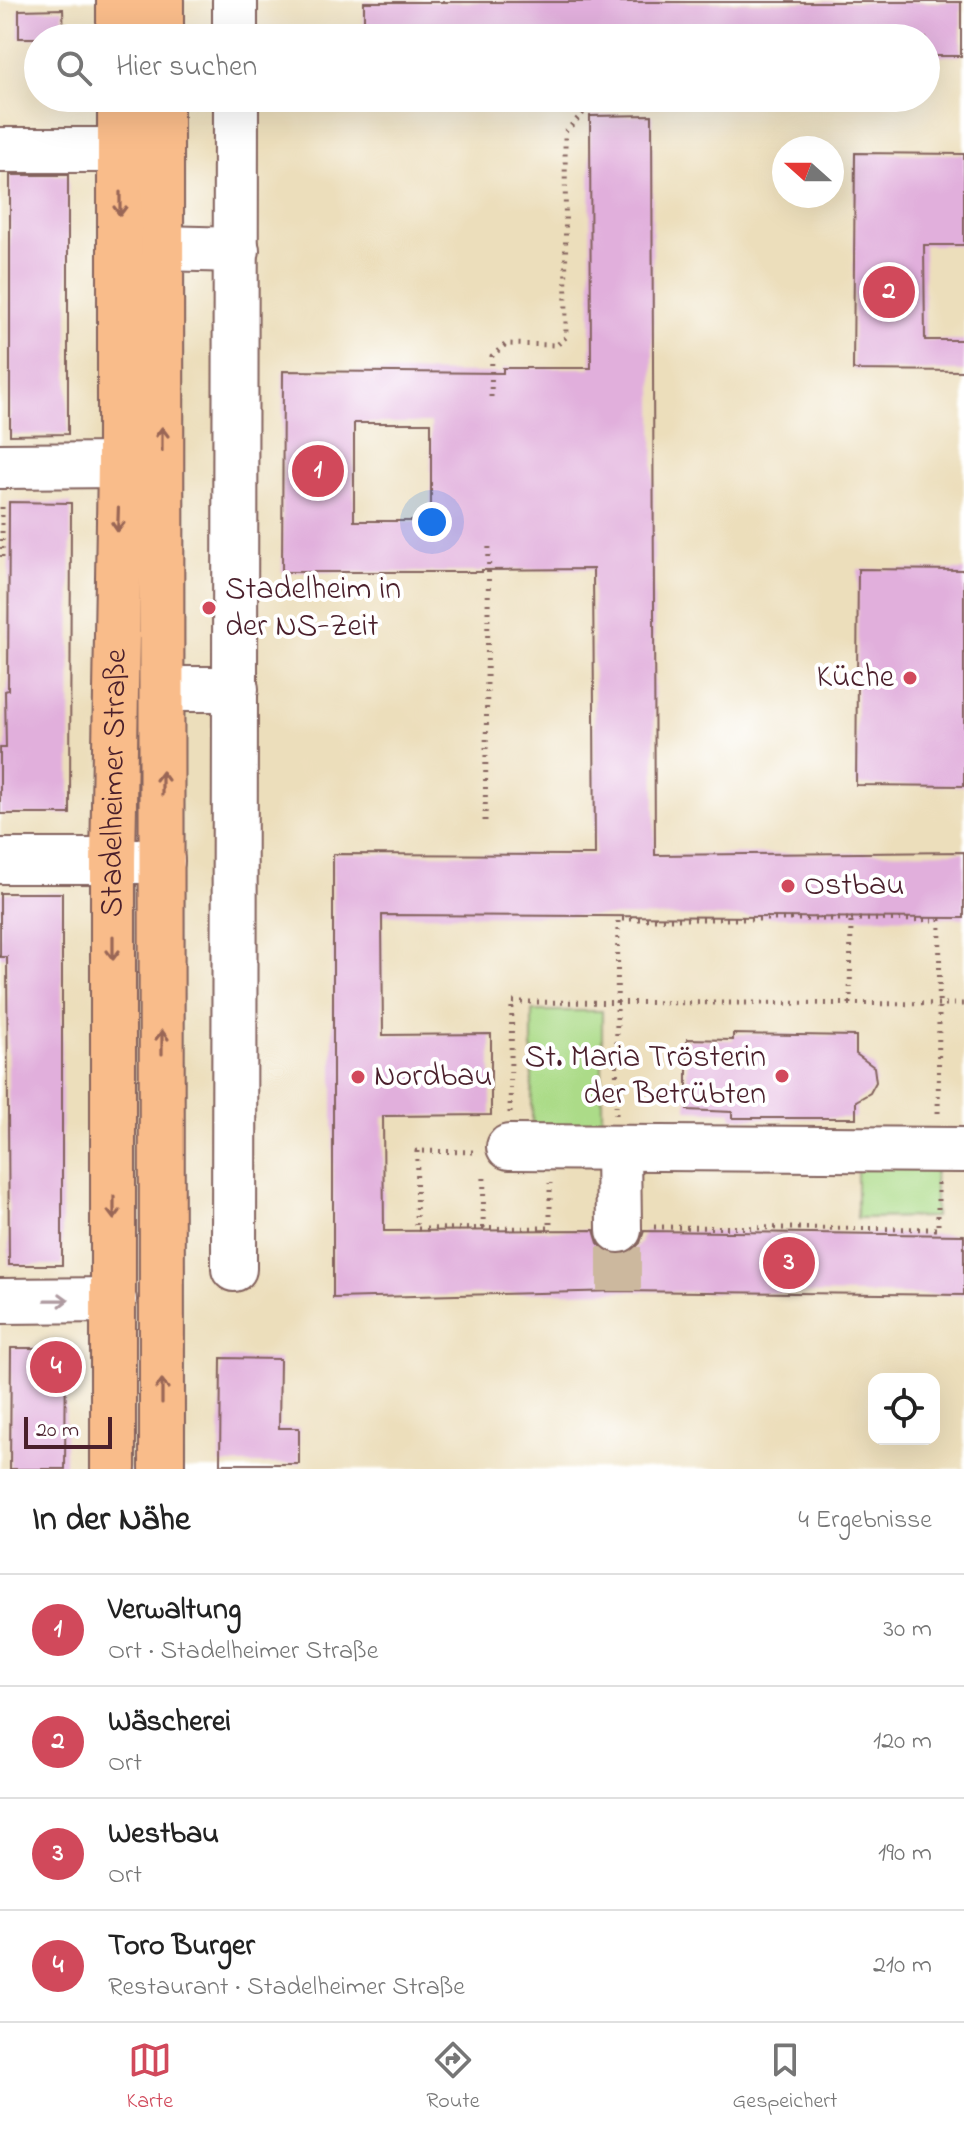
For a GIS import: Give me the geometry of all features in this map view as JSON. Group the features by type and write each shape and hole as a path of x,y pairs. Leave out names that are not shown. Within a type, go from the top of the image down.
{"main road":[{"path":"119,0 119,24"},
{"path":"161,0 161,24"},
{"name":"Stadelheimer Straße","path":"113,1469 113,861 120,465 120,112"},
{"name":"Stadelheimer Straße","path":"161,112 162,1469"}],"street":[{"path":"235,0 235,24"},
{"path":"234,1269 236,112"},
{"path":"0,150 120,150"},
{"path":"161,248 237,250"},
{"path":"1,466 120,465"},
{"path":"162,689 236,689"},
{"path":"0,861 162,861"},
{"path":"618,1148 619,1230"},
{"path":"514,1149 964,1150"},
{"path":"0,1301 114,1300"}],"path":[{"path":"491,397 492,356 506,344 557,345 566,337 565,132 584,112"},
{"path":"1,466 2,557"},
{"path":"485,821 489,541"},
{"path":"618,1148 618,919 851,919 850,1004"},
{"path":"483,1228 514,1149 512,1002 964,1004"},
{"path":"514,1149 550,1228 416,1229 417,1151 514,1149"}],"green space":[{"path":"532,1011 602,1011 602,1136 532,1136"},
{"path":"857,1164 935,1164 935,1217 857,1218"}],"building":[{"path":"364,2 961,2 961,56 940,56 940,24 364,24"},
{"path":"63,9 64,24 24,24 24,38 19,38 19,10"},
{"path":"652,115 655,855 964,852 964,918 382,915 383,1035 491,1034 491,1115 383,1116 384,1231 594,1230 598,1243 606,1251 619,1255 632,1251 640,1243 644,1231 964,1235 964,1295 619,1291 333,1298 333,854 595,855 593,569 282,572 283,371 503,373 503,368 591,368 590,116","holes":["354,423 431,423 431,521 354,521"]},
{"path":"855,153 964,154 964,245 924,245 925,340 964,340 964,371 853,370"},
{"path":"10,175 68,175 68,434 10,435"},
{"path":"9,502 71,503 70,814 0,814 0,748 6,748 5,691 8,690"},
{"name":"Küche","path":"858,569 964,570 964,786 856,785"},
{"path":"0,893 62,893 62,1265 9,1265 7,957 0,957"},
{"name":"St. Maria Trösterin der Betrübten","path":"733,1034 856,1036 856,1054 874,1067 876,1082 870,1093 856,1101 856,1118 732,1118 732,1112 687,1110 687,1039 733,1040"},
{"path":"11,1348 66,1348 65,1469 10,1469"},
{"path":"221,1358 280,1359 279,1428 299,1428 299,1464 220,1464"}],"tunnel":[{"path":"619,1230 619,1291"}],"place":[{"name":"Wäscherei","path":"889,292"},
{"name":"Verwaltung","path":"318,471"},
{"name":"Stadelheim in der NS-Zeit","path":"209,608"},
{"name":"Küche","path":"910,678"},
{"name":"Ostbau","path":"788,886"},
{"name":"St. Maria Trösterin der Betrübten","path":"782,1076"},
{"name":"Nordbau","path":"358,1077"},
{"name":"Westbau","path":"789,1263"},
{"name":"Toro Burger","path":"56,1367"}]}
